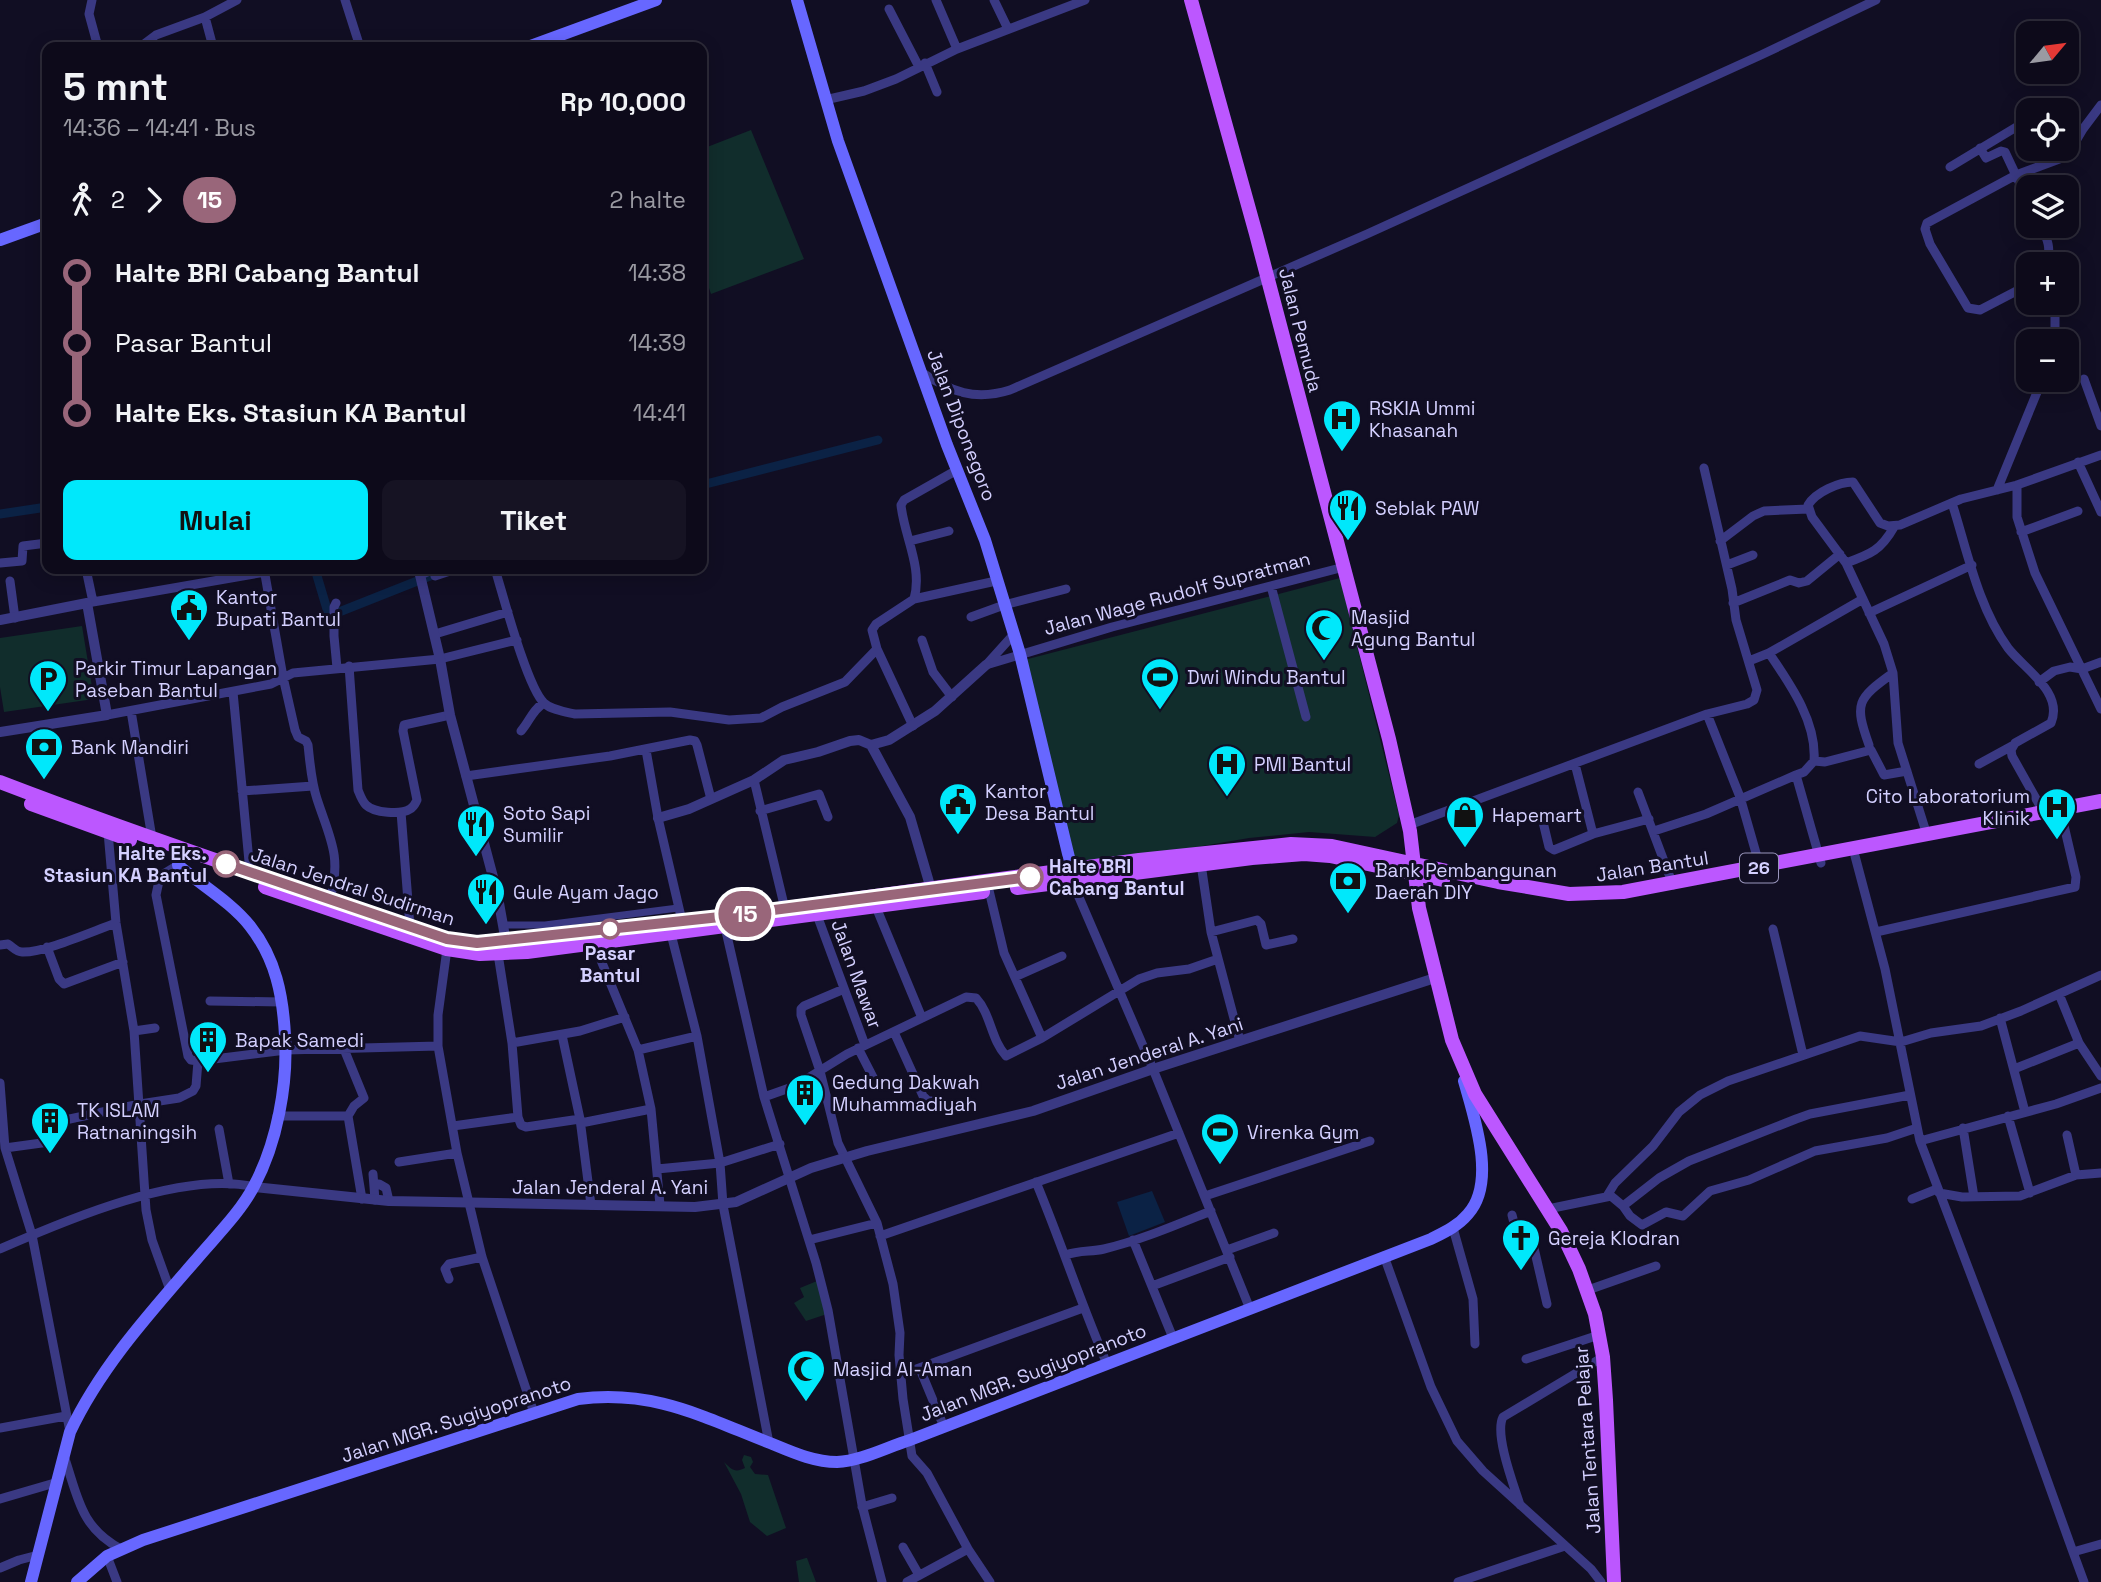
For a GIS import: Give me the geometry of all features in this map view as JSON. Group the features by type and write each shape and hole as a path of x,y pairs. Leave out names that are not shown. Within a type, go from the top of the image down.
{"main road":[{"path":"542,42 656,0"},
{"name":"Jalan Diponegoro","path":"797,0 825,100 921,372 979,524 1014,634 1072,875"},
{"name":"Jalan Pemuda","path":"1191,0 1344,567 1409,825 1415,870"},
{"path":"0,240 42,225"},
{"name":"Jalan Jendral Sudirman","path":"0,782 330,899 362,916 447,948 480,954 502,948 591,937 671,934 724,927 776,914 931,889 988,886"},
{"name":"Jalan Jendral Sudirman","path":"0,793 179,861 362,916 461,942 502,948"},
{"name":"Jalan Bantul","path":"1415,870 1540,899 1591,903 1626,900 1927,835 2101,802"},
{"name":"Jalan Bantul","path":"1415,870 1569,894 1623,892 1760,867 1855,856 2101,809"},
{"name":"Jalan Jendral Sudirman","path":"591,937 680,915 817,915 988,886 1248,848 1311,844 1344,848 1415,870"},
{"name":"Jalan Jendral Sudirman","path":"1072,875 1304,854 1415,870"},
{"path":"31,1582 70,1432 81,1409 102,1376 254,1187 268,1152 277,1116 286,1050 282,1002 272,964 251,927 179,861"},
{"name":"Jalan Tentara Pelajar","path":"1415,870 1419,908 1452,1040 1475,1094 1548,1209 1571,1250 1588,1290 1603,1357 1614,1582"},
{"name":"Jalan MGR. Sugiyopranoto","path":"77,1582 107,1556 121,1549 578,1399 636,1397 684,1409 816,1460 838,1462 854,1459 910,1440 1432,1239 1453,1228 1470,1213 1482,1180 1483,1160 1472,1108 1452,1040"}],"street":[{"path":"92,0 89,14 97,42"},
{"path":"147,42 156,35 205,17 237,0"},
{"path":"345,0 358,42"},
{"path":"936,0 957,48"},
{"path":"994,0 1008,29"},
{"path":"825,100 864,91 896,79 957,48 1085,0"},
{"path":"921,372 942,386 961,394 996,395 1268,278 1761,55 1876,0"},
{"path":"889,9 937,92"},
{"path":"205,17 212,42"},
{"path":"2016,291 1980,310 1968,308 1930,243 1925,229 1927,223 2016,175 2062,158 2070,151 2082,129 2101,105"},
{"path":"1950,167 2016,127"},
{"path":"1980,148 1986,158 2004,152 2016,175"},
{"path":"2084,379 2101,426"},
{"path":"2000,489 2037,392"},
{"path":"1846,563 1880,547 1894,527 1952,503 2016,485 2101,455"},
{"path":"2078,462 2101,512"},
{"path":"1409,825 1707,714 1747,704 1756,698 1758,690 1736,620 1727,565 1704,468"},
{"path":"914,599 917,583 901,505 904,500 957,470"},
{"path":"1894,527 1880,523 1858,485 1852,481 1816,496 1808,509 1846,563 1884,644 1893,673 1896,734 1927,835"},
{"path":"2016,485 2016,508 2021,532 2035,573 2101,709"},
{"path":"1952,503 1986,607 2000,636 2052,701 2052,719 2047,726 1979,764"},
{"path":"1720,541 1764,511 1808,509"},
{"path":"2021,532 2078,511"},
{"path":"909,541 949,531"},
{"path":"0,564 22,561 23,546 42,544"},
{"path":"1733,603 1790,580 1799,583 1807,581 1840,554"},
{"path":"1727,565 1753,555"},
{"path":"1869,613 1972,565"},
{"name":"Jalan Wage Rudolf Supratman","path":"986,665 1112,627 1344,567"},
{"path":"87,574 107,715"},
{"path":"0,620 243,574"},
{"path":"265,574 295,730 298,737 308,745 313,786 336,865 330,899"},
{"path":"419,574 435,634 450,715 491,865 503,925 502,948 518,1117 521,1125 526,1127 581,1121 651,1109"},
{"path":"497,574 517,640 533,683 544,703 575,714 670,712 729,720 761,718 845,682 877,649"},
{"path":"10,580 15,618"},
{"path":"913,726 877,649 873,627 914,599 996,581"},
{"path":"1271,586 1306,717"},
{"path":"971,617 1004,605 1066,589"},
{"path":"1749,661 1769,653 1863,600"},
{"path":"335,605 337,667"},
{"path":"435,634 508,612"},
{"path":"658,818 689,809 754,780 784,760 850,741 859,740 871,744 889,740 913,726 952,696 986,665 1014,634"},
{"path":"0,732 233,692 271,684 293,673 440,659 517,640"},
{"path":"922,640 933,672 952,696"},
{"path":"1654,831 1706,814 1740,797 1804,772 1814,761 1810,731 1799,699 1769,653"},
{"path":"2039,682 2054,671 2070,667 2082,669 2101,662"},
{"path":"349,666 358,790 368,806 376,810 410,810 417,800 404,725 450,715"},
{"path":"1869,745 1860,716 1862,702 1873,688 1893,673"},
{"path":"233,692 250,872"},
{"path":"521,731 529,722 534,709 544,703"},
{"path":"131,710 152,838"},
{"path":"1707,714 1740,797 1760,867"},
{"path":"466,776 646,750 690,740 695,741 710,799"},
{"path":"871,744 911,817 931,889"},
{"path":"2012,746 2012,756 2044,813"},
{"path":"503,925 545,925 680,915 646,750"},
{"path":"1814,761 1825,762 1871,750 1884,775 1907,771"},
{"path":"1575,764 1593,834"},
{"path":"1796,775 1821,859"},
{"path":"754,780 776,914"},
{"path":"242,791 313,786"},
{"path":"1638,792 1673,885"},
{"path":"760,811 820,794 828,817"},
{"path":"401,812 410,927"},
{"path":"1876,932 2075,887 2076,877 2062,817"},
{"path":"1543,822 1552,850 1593,834 1649,820"},
{"path":"108,832 116,923 134,1031 145,1194 152,1240 170,1290"},
{"path":"1855,856 1876,932 1920,1141 2084,1582"},
{"path":"179,861 160,876 156,895 188,1056 191,1060 286,1050 438,1046"},
{"path":"1201,864 1211,932 1240,1041"},
{"path":"1072,875 1250,1309"},
{"path":"988,886 1004,953 1042,1038"},
{"path":"876,907 922,1018"},
{"name":"Jalan Mawar","path":"817,915 876,1083"},
{"path":"1211,932 1257,920 1261,924 1266,945 1293,939"},
{"path":"0,945 10,944 20,952 47,947 116,923"},
{"path":"724,927 764,1097 828,1310 862,1507 882,1582"},
{"path":"1773,929 1803,1055"},
{"path":"671,934 696,1036 720,1163 723,1205 769,1443"},
{"path":"591,937 638,1051 651,1109 660,1205"},
{"path":"47,947 59,979 64,984 123,962"},
{"path":"447,948 438,1015 438,1046 457,1153 482,1257 534,1413"},
{"path":"1015,977 1062,957"},
{"path":"764,1097 795,1086 862,1046 970,996 983,1006 999,1048 1005,1055 1012,1054 1146,977 1218,959"},
{"path":"1606,1196 1615,1183 1653,1146 1671,1119 1689,1103 1728,1081 1860,1036 1901,1042 1931,1033 1969,1029 2101,975"},
{"name":"Jalan Jenderal A. Yani","path":"254,1187 388,1202 695,1207 723,1205 741,1200 788,1177 846,1157 1033,1111 1153,1069 1435,978"},
{"path":"844,989 801,1009 838,1143 877,1223 897,1311 900,1376 912,1455 927,1473 989,1582"},
{"path":"2059,994 2079,1043 2101,1076"},
{"path":"211,1000 282,1002"},
{"path":"512,1043 562,1035 625,1017"},
{"path":"2000,1018 2025,1112"},
{"path":"134,1031 155,1028"},
{"path":"894,1032 923,1096 928,1101 938,1101"},
{"path":"562,1035 581,1121 591,1205"},
{"path":"638,1051 696,1036"},
{"path":"2014,1069 2079,1043"},
{"path":"344,1049 364,1098 354,1106 348,1116 362,1199"},
{"path":"5,1148 50,1142 51,1129 57,1122 179,1098 193,1091 196,1086 198,1061"},
{"path":"0,1083 5,1148 32,1234 70,1432"},
{"path":"1920,1141 2056,1104 2101,1088"},
{"path":"1623,1206 1669,1171 1750,1137 1810,1114 1910,1095"},
{"path":"277,1116 348,1116"},
{"path":"2008,1116 2030,1193"},
{"path":"453,1126 518,1117"},
{"path":"1548,1209 1606,1196 1615,1197 1642,1226 1666,1212 1683,1216 1710,1191 1749,1180 1815,1151 1887,1138 1917,1128"},
{"path":"1963,1128 1974,1198"},
{"path":"219,1129 229,1184"},
{"path":"880,1236 1180,1133"},
{"path":"2067,1135 2076,1175"},
{"path":"1205,1196 1370,1140"},
{"path":"657,1169 720,1163 779,1144"},
{"path":"399,1162 457,1153"},
{"path":"1912,1199 1938,1191 1974,1198 2020,1196 2076,1175 2101,1173"},
{"path":"375,1200 373,1179 386,1188 388,1202"},
{"path":"1036,1182 1107,1364"},
{"path":"0,1248 145,1194 211,1183 254,1187"},
{"path":"1066,1255 1079,1250 1101,1250 1211,1211"},
{"path":"1512,1214 1519,1242 1533,1246 1547,1304"},
{"path":"808,1240 877,1223"},
{"path":"1453,1228 1473,1299 1475,1344"},
{"path":"1152,1286 1275,1233"},
{"path":"1133,1240 1173,1338"},
{"path":"1384,1256 1448,1427 1474,1462 1601,1582"},
{"path":"449,1279 445,1269 449,1264 482,1257"},
{"path":"1588,1290 1656,1266"},
{"path":"900,1376 1083,1307"},
{"path":"1526,1359 1599,1335"},
{"path":"1520,1506 1502,1440 1500,1422 1513,1409 1603,1357"},
{"path":"920,1369 944,1427"},
{"path":"0,1428 66,1416"},
{"path":"65,1459 85,1517 100,1535 121,1549"},
{"path":"0,1499 58,1482"},
{"path":"862,1507 892,1498"},
{"path":"2073,1552 2101,1544"},
{"path":"1458,1582 1565,1546"},
{"path":"903,1547 919,1575"},
{"path":"907,1582 968,1549"},
{"path":"0,1568 38,1555"},
{"path":"107,1556 117,1582"}],"green space":[{"path":"751,130 804,259 711,294 707,282 707,147"},
{"path":"1340,578 1399,815 1397,823 1375,837 1309,832 1249,838 1073,868 1024,660"},
{"path":"82,626 94,699 4,712 0,687 0,638"},
{"path":"817,1281 827,1314 806,1321 794,1303 804,1297 800,1288"},
{"path":"744,1455 751,1457 753,1462 750,1467 755,1474 768,1475 786,1528 767,1536 750,1522 741,1494 724,1462 734,1470 742,1470 745,1468 742,1460"},
{"path":"807,1558 816,1582 799,1582 796,1561"}],"water":[{"path":"1152,1191 1165,1222 1129,1236 1117,1202"}],"waterway":[{"path":"707,484 878,440"},
{"path":"0,514 42,508"},
{"path":"316,574 329,616 435,574"}],"bus line":[{"name":"15","path":"226,864 447,939 477,943 720,917 1030,877"}],"place":[{"name":"RSKIA Ummi Khasanah","path":"1342,453"},
{"name":"Seblak PAW","path":"1348,542"},
{"name":"Kantor Bupati Bantul","path":"189,642"},
{"name":"Masjid Agung Bantul","path":"1324,662"},
{"name":"Dwi Windu Bantul","path":"1160,711"},
{"name":"Parkir Timur Lapangan Paseban Bantul","path":"48,713"},
{"name":"Bank Mandiri","path":"44,781"},
{"name":"PMI Bantul","path":"1227,798"},
{"name":"Kantor Desa Bantul","path":"958,836"},
{"name":"Cito Laboratorium Klinik","path":"2057,841"},
{"name":"Hapemart","path":"1465,849"},
{"name":"Soto Sapi Sumilir","path":"476,858"},
{"name":"Halte Eks. Stasiun KA Bantul","path":"226,864"},
{"name":"Halte BRI Cabang Bantul","path":"1030,877"},
{"name":"Bank Pembangunan Daerah DIY","path":"1348,915"},
{"name":"Gule Ayam Jago","path":"486,926"},
{"name":"Pasar Bantul","path":"610,929"},
{"name":"Bapak Samedi","path":"208,1074"},
{"name":"Gedung Dakwah Muhammadiyah","path":"805,1127"},
{"name":"TK ISLAM Ratnaningsih","path":"50,1155"},
{"name":"Virenka Gym","path":"1220,1166"},
{"name":"Gereja Klodran","path":"1521,1272"},
{"name":"Masjid Al-Aman","path":"806,1403"}]}
